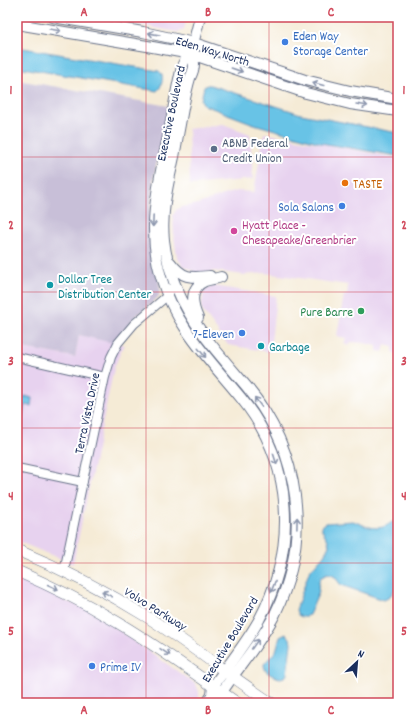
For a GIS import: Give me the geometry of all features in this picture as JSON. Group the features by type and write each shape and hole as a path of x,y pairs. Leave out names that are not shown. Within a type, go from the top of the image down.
{"main road":[{"name":"Volvo Parkway","path":"17,550 64,572 135,610 271,703"},
{"path":"17,572 59,590 111,618 152,644 214,694 237,703"}],"street":[{"name":"Eden Way North","path":"53,17 143,32 194,43 305,80 398,99"},
{"path":"191,54 200,17"},
{"name":"Eden Way North","path":"17,24 191,54 306,93 350,104 398,111"},
{"name":"Executive Boulevard","path":"214,694 268,625 284,592 294,557 297,533 297,509 292,474 284,449 274,426 255,396 193,321 175,283 168,259 163,230 164,204 183,108 195,64 191,54 184,60 171,111 154,207 153,227 158,268 167,296 188,334 256,418 267,439 276,462 284,497 284,544 276,580 259,620 229,673"},
{"path":"168,259 178,271 185,276 193,278 214,275 221,278 209,280 201,284 193,294 194,308 209,342"},
{"name":"Terra Vista Drive","path":"64,572 105,377 111,357 118,343 138,320 167,296 175,283"},
{"path":"17,357 105,377"},
{"path":"17,468 83,482"}],"shaded area":[{"path":"94,17 187,17 184,29 178,32"},
{"path":"398,40 398,86 391,85"},
{"path":"17,80 169,106 153,180 150,216 160,288 159,296 134,318 113,343 79,335 75,357 17,347"},
{"path":"223,124 250,134 253,179 190,185 188,129"},
{"path":"264,133 398,158 398,355 393,354 393,347 385,345 383,352 377,351 377,346 364,343 351,342 349,346 344,344 346,338 337,336 344,295 347,295 348,285 265,273 244,275 214,271 195,276 192,270 183,266 177,258 173,215 176,210 181,207 198,204 237,191 254,192"},
{"path":"213,286 276,296 270,352 228,345 201,309 204,290"},
{"path":"79,335 125,345 114,368 73,564 17,541 17,347 75,357"},
{"path":"17,576 65,601 84,607 96,614 196,684 199,692 198,703 17,703"}],"water":[{"path":"17,47 159,71 162,74 162,83 157,91 17,67"},
{"path":"207,85 301,114 398,133 398,156 321,143 254,124 204,105 201,100 204,87"},
{"path":"25,396 32,398 31,406 25,405 21,423 17,422 17,411 20,397 25,398"},
{"path":"353,521 369,527 377,528 398,521 398,584 390,597 384,600 341,585 334,576 327,574 320,578 318,587 319,592 309,615 302,617 298,615 296,610 309,572 324,555 329,546 328,540 322,530 322,526 326,523"},
{"path":"286,634 290,638 291,644 287,674 285,677 280,678 267,672 264,664 276,651 280,637"}],"place":[{"name":"Eden Way Storage Center","path":"285,42"},
{"name":"ABNB Federal Credit Union","path":"214,149"},
{"name":"TASTE","path":"345,183"},
{"name":"Sola Salons","path":"342,206"},
{"name":"Hyatt Place - Chesapeake/Greenbrier","path":"234,231"},
{"name":"Dollar Tree Distribution Center","path":"50,285"},
{"name":"Pure Barre","path":"361,311"},
{"name":"7-Eleven","path":"242,333"},
{"name":"Garbage","path":"261,346"},
{"name":"Prime IV","path":"92,666"}]}
